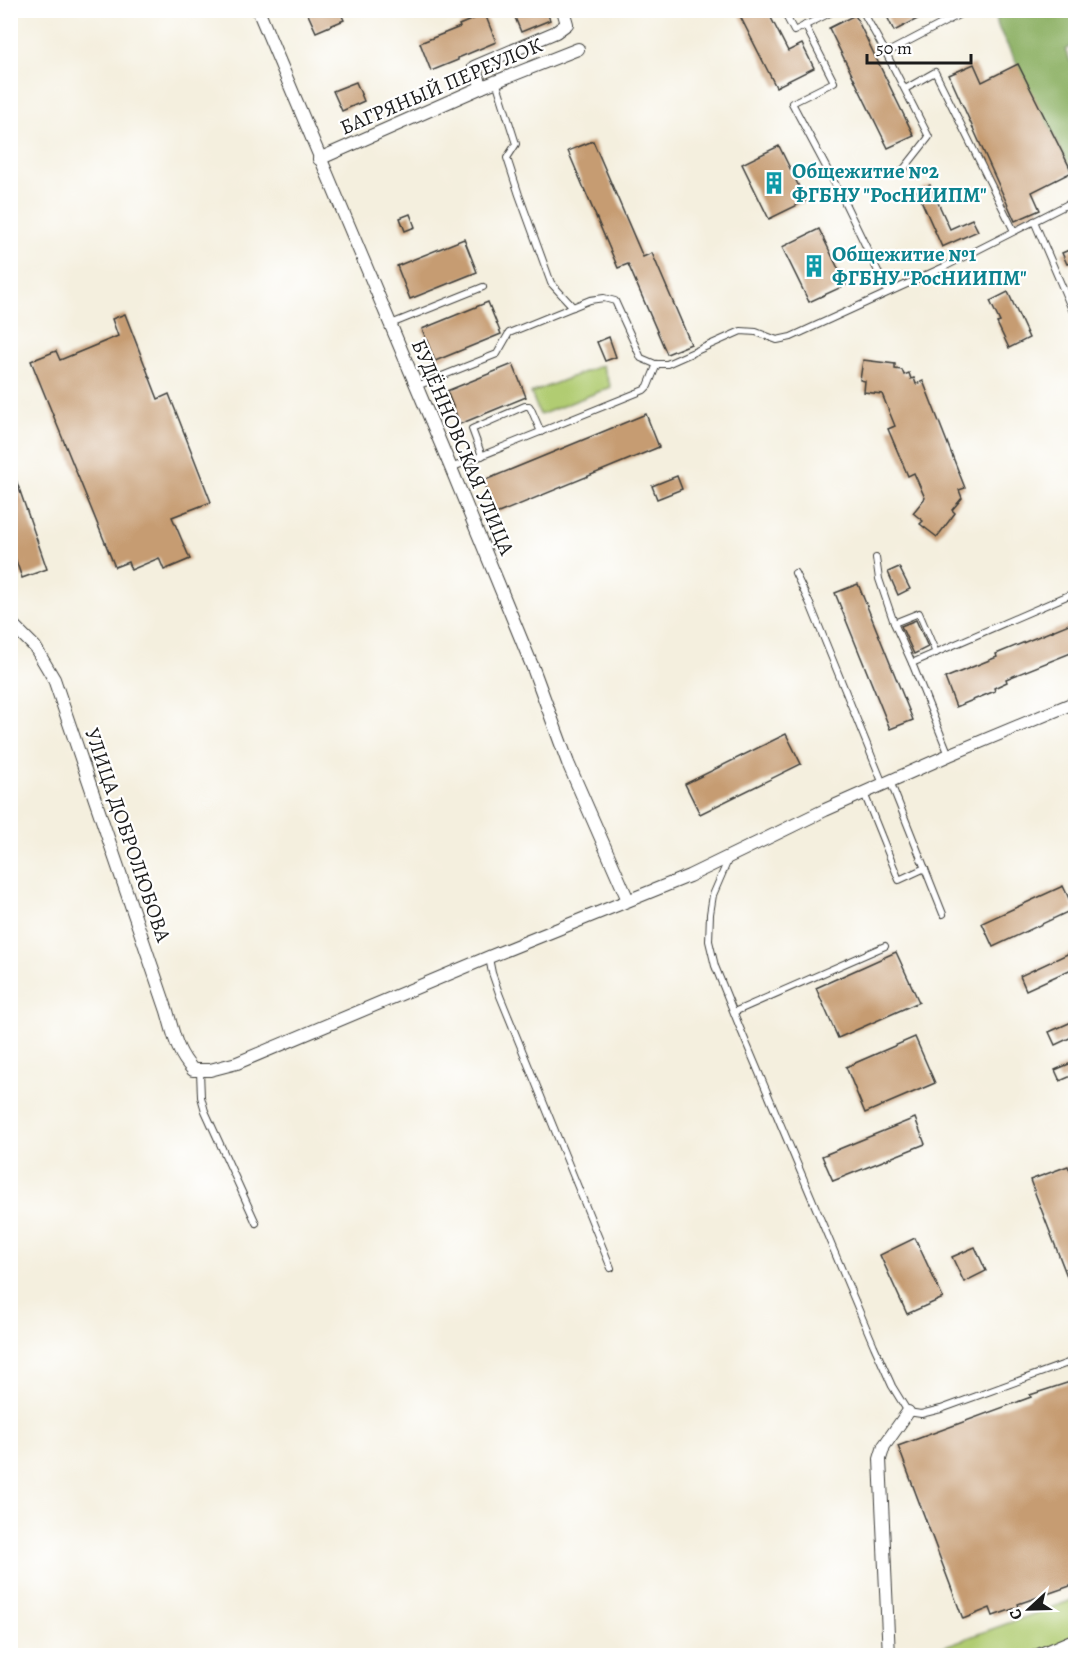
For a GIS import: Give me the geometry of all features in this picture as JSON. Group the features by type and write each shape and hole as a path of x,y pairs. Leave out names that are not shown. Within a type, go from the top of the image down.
{"street":[{"name":"БУДЁННОВСКАЯ УЛИЦА","path":"258,10 451,468 533,668 568,764 628,900"},
{"path":"482,87 474,67 556,32 567,24 563,10"},
{"name":"БАГРЯНЫЙ ПЕРЕУЛОК","path":"319,159 496,81 578,50"},
{"name":"УЛИЦА ДОБРОЛЮБОВА","path":"10,622 35,647 54,679 175,1040 182,1057 196,1070"},
{"path":"196,1070 210,1070 237,1063 489,957 690,876 864,792 1076,702"},
{"path":"890,1656 880,1460 884,1446 908,1412"},
{"path":"1036,1656 1076,1639"}],"lane":[{"path":"783,10 794,31 836,10"},
{"path":"862,10 928,137 903,170"},
{"path":"886,53 968,10"},
{"path":"805,25 834,82 792,103 842,197 888,292"},
{"path":"905,89 936,72 1014,231"},
{"path":"496,81 516,144 507,158 519,195 551,283 573,307"},
{"path":"417,386 497,354 510,333 590,300 604,298 615,301 641,358 657,364 667,364 741,331 756,332 777,340 791,337 944,267 1076,200"},
{"path":"1034,221 1076,319"},
{"path":"391,324 483,286"},
{"path":"451,468 644,390 657,364"},
{"path":"482,456 472,429 485,422 529,406 541,432"},
{"path":"876,558 879,579 894,623 949,755"},
{"path":"795,573 925,868 943,914"},
{"path":"912,663 1076,592"},
{"path":"894,623 919,613 936,653"},
{"path":"864,792 899,880 925,868"},
{"path":"731,855 713,895 710,914 709,941 715,966 874,1346 892,1386 908,1412 921,1414 941,1409 1076,1360"},
{"path":"734,1012 885,945"},
{"path":"489,957 500,996 611,1268"},
{"path":"196,1070 205,1111 256,1223"}],"green space":[{"path":"998,11 1046,13 1075,11 1075,44 1065,50 1075,70 1075,177 998,27 996,15"},
{"path":"602,365 611,387 540,415 531,393"},
{"path":"1075,1599 1075,1655 920,1655"}],"building":[{"path":"306,10 339,10 344,20 316,32"},
{"path":"512,10 546,10 550,20 521,32"},
{"path":"737,10 767,10 788,51 802,44 814,68 776,87"},
{"path":"884,10 935,10 894,31"},
{"path":"485,14 496,42 431,71 420,43"},
{"path":"855,15 914,136 888,148 829,28"},
{"path":"974,64 982,82 1018,64 1072,172 1032,192 1040,210 1015,221 949,75"},
{"path":"356,82 364,101 342,111 333,91"},
{"path":"593,141 643,257 652,253 691,344 667,354 628,264 618,268 568,151"},
{"name":"Общежитие №2 ФГБНУ \"РосНИИПМ\"","path":"779,146 806,201 769,219 742,164"},
{"path":"930,185 950,229 972,219 978,231 942,247 917,191"},
{"path":"410,214 415,227 405,231 400,218"},
{"name":"Общежитие №1 ФГБНУ \"РосНИИПМ\"","path":"819,229 846,285 809,302 782,247"},
{"path":"464,239 477,272 410,299 397,266"},
{"path":"1076,247 1076,261 1067,264 1062,253"},
{"path":"1008,292 1029,338 1009,348 990,301"},
{"path":"488,302 501,334 435,361 422,329"},
{"path":"125,314 158,399 169,394 211,502 172,517 190,559 164,570 159,558 131,570 128,562 115,567 31,361 56,351 60,360 118,336 112,319"},
{"path":"609,337 616,357 605,361 597,342"},
{"path":"863,360 895,364 895,369 902,370 904,375 909,373 916,384 923,381 965,488 959,490 962,498 952,510 955,513 937,537 920,524 923,521 913,513 925,498 914,473 908,476 888,429 895,426 882,394 864,392 865,381 860,380"},
{"path":"513,364 526,397 460,424 447,391"},
{"path":"646,414 659,447 496,514 483,481"},
{"path":"10,468 12,468 47,569 22,578 10,543"},
{"path":"677,476 682,489 657,499 652,486"},
{"path":"899,567 910,589 898,595 888,572"},
{"path":"858,584 913,720 890,729 835,593"},
{"path":"916,620 928,647 914,654 901,626"},
{"path":"1076,621 1076,651 1006,679 1007,682 994,688 995,691 956,707 945,678"},
{"path":"786,734 801,764 700,814 685,784"},
{"path":"1063,886 1074,909 993,947 982,923"},
{"path":"1076,950 1076,967 1026,990 1020,976"},
{"path":"896,952 919,1002 838,1038 816,988"},
{"path":"1076,1020 1076,1035 1055,1045 1049,1032"},
{"path":"915,1037 935,1083 865,1113 846,1067"},
{"path":"1076,1061 1076,1074 1060,1081 1055,1070"},
{"path":"915,1118 925,1144 833,1181 822,1156"},
{"path":"1068,1166 1076,1185 1075,1297 1030,1180"},
{"path":"915,1238 943,1298 907,1314 880,1255"},
{"path":"975,1247 986,1271 964,1282 952,1257"},
{"path":"1076,1380 1076,1584 1018,1604 1019,1607 993,1616 990,1608 963,1619 898,1446 1031,1397 1030,1395"}],"place":[{"name":"Общежитие №2 ФГБНУ \"РосНИИПМ\"","path":"774,183"},
{"name":"Общежитие №1 ФГБНУ \"РосНИИПМ\"","path":"814,266"}]}
